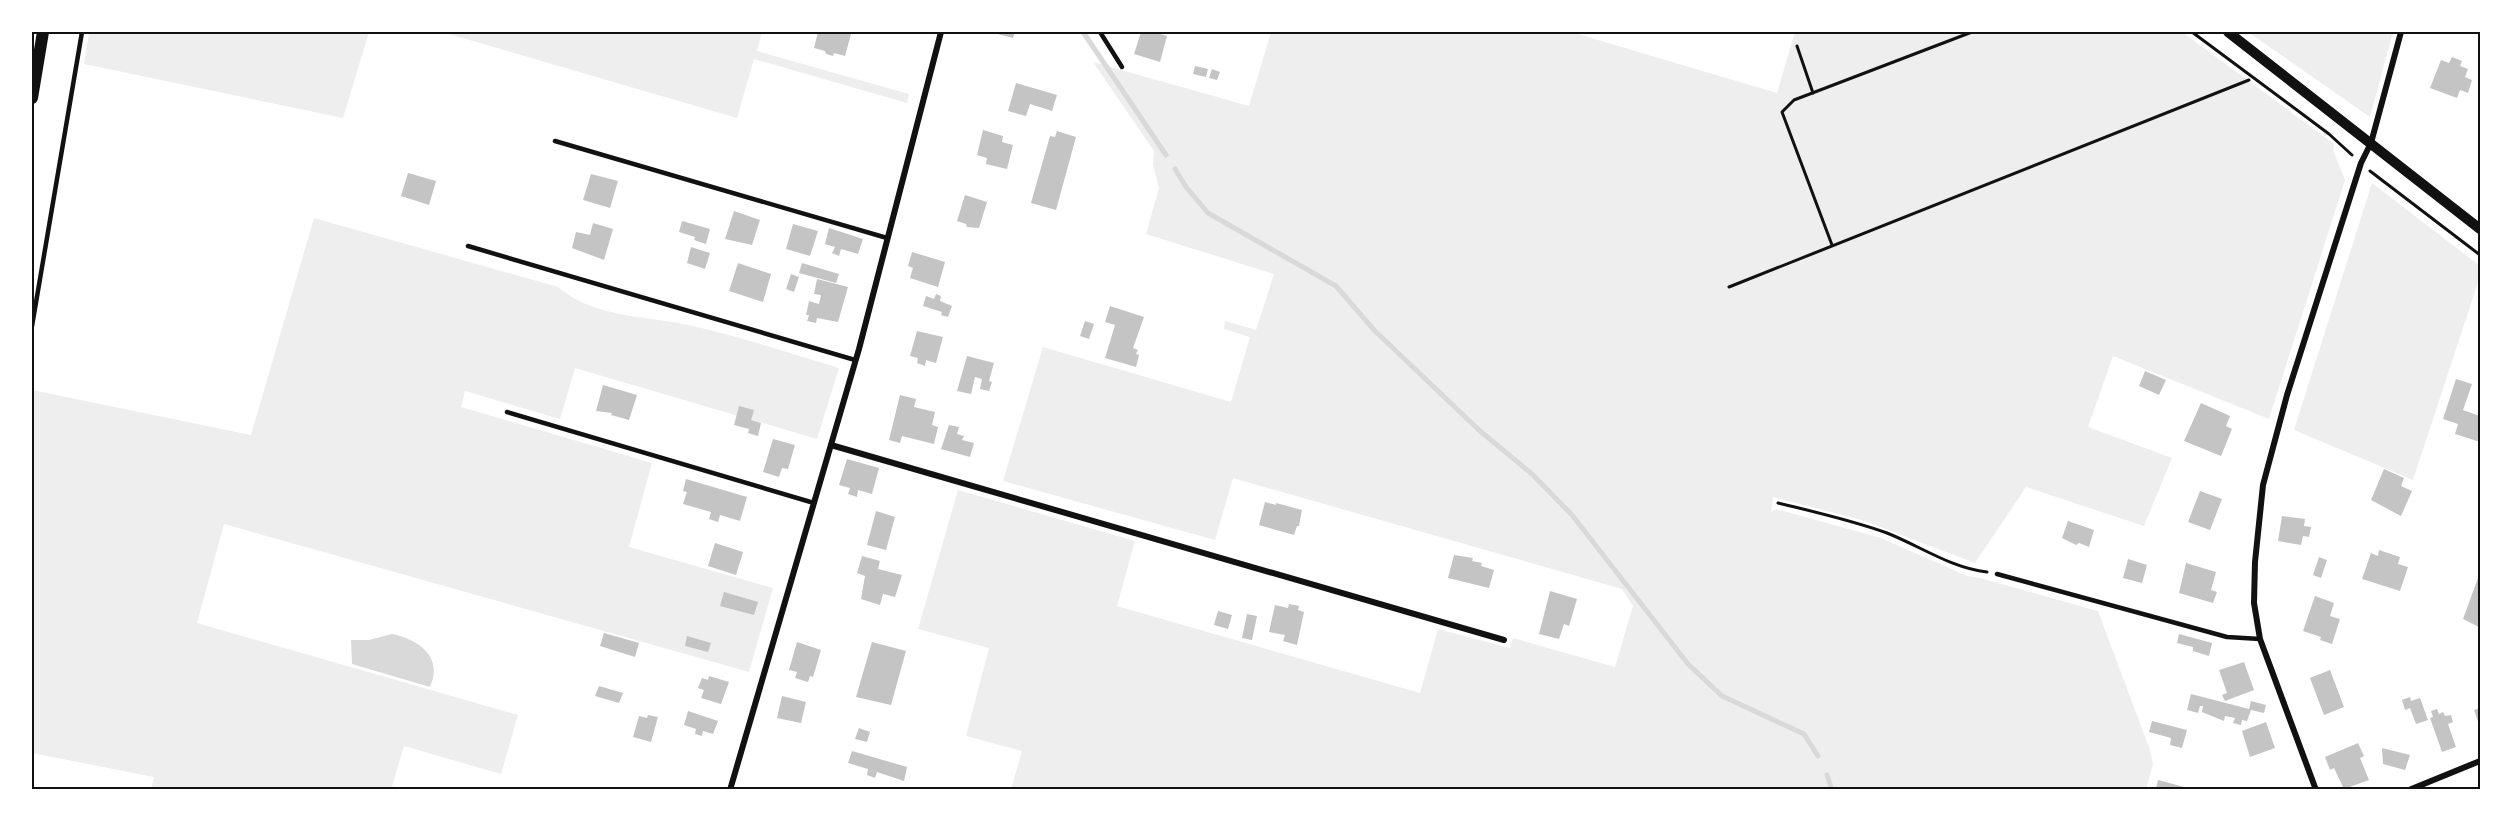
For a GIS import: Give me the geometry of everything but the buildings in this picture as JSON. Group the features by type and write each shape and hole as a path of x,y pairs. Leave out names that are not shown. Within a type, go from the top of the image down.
{"main road":[{"path":"32,98 43,32"}],"street":[{"path":"730,789 855,360 941,32"},
{"path":"2228,32 2481,229"},
{"path":"2316,789 2260,639 2254,603 2263,485 2287,395 2361,163 2371,143 2401,32"},
{"path":"831,445 1504,640"},
{"path":"2409,789 2481,761"}],"lane":[{"path":"32,326 82,32"},
{"path":"1100,32 1122,67"},
{"path":"555,141 888,238"},
{"path":"468,246 855,360"},
{"path":"507,412 814,503"},
{"path":"1997,573 2227,637 2260,639"}],"path":[{"path":"1832,246 1782,112 1794,100 1972,32"},
{"path":"2192,32 2329,134 2361,163 2481,255"},
{"path":"1797,46 1813,93"},
{"path":"1729,286 2249,80"},
{"path":"1778,503 1853,521 1889,534 1949,562 1997,573"}],"shaded area":[{"path":"89,32 369,32 343,118 84,64"},
{"path":"442,32 762,32 757,51 909,94 907,103 754,59 737,118"},
{"path":"1271,32 1571,32 1777,93 1795,32 2182,32 2334,144 2333,150 2345,180 2269,419 2113,356 2088,427 2172,458 2144,526 2026,487 1975,563 1862,520 1773,497 1771,512 1776,509 1881,538 1967,576 2098,611 2150,750 2153,764 2146,789 1011,789 1022,751 966,736 989,648 918,629 958,490 1135,541 1117,606 1420,693 1438,629 1510,648 1513,638 1615,667 1633,606 1622,589 1233,478 1215,540 1003,481 1043,347 1231,402 1250,337 1224,329 1225,321 1256,330 1274,274 1146,234 1159,188 1153,165 1154,151 1093,62 1249,106"},
{"path":"2248,32 2393,32 2370,117"},
{"path":"2372,183 2480,266 2480,276 2413,480 2294,430"},
{"path":"314,218 558,287 573,298 607,311 715,331 839,368 817,439 575,368 560,419 465,391 461,407 652,463 629,547 773,588 749,672 224,524 197,623 518,715 501,774 404,746 391,790 151,789 154,777 32,753 32,390 251,435"},
{"path":"392,634 411,640 426,651 434,667 430,687 352,664 351,640 369,640"}],"waterway":[{"path":"1083,32 1166,155"},
{"path":"1175,169 1186,187 1208,213 1336,286 1375,331 1480,431 1532,474 1572,515 1688,664 1722,696 1804,734 1818,756"},
{"path":"1827,775 1832,790"}]}
